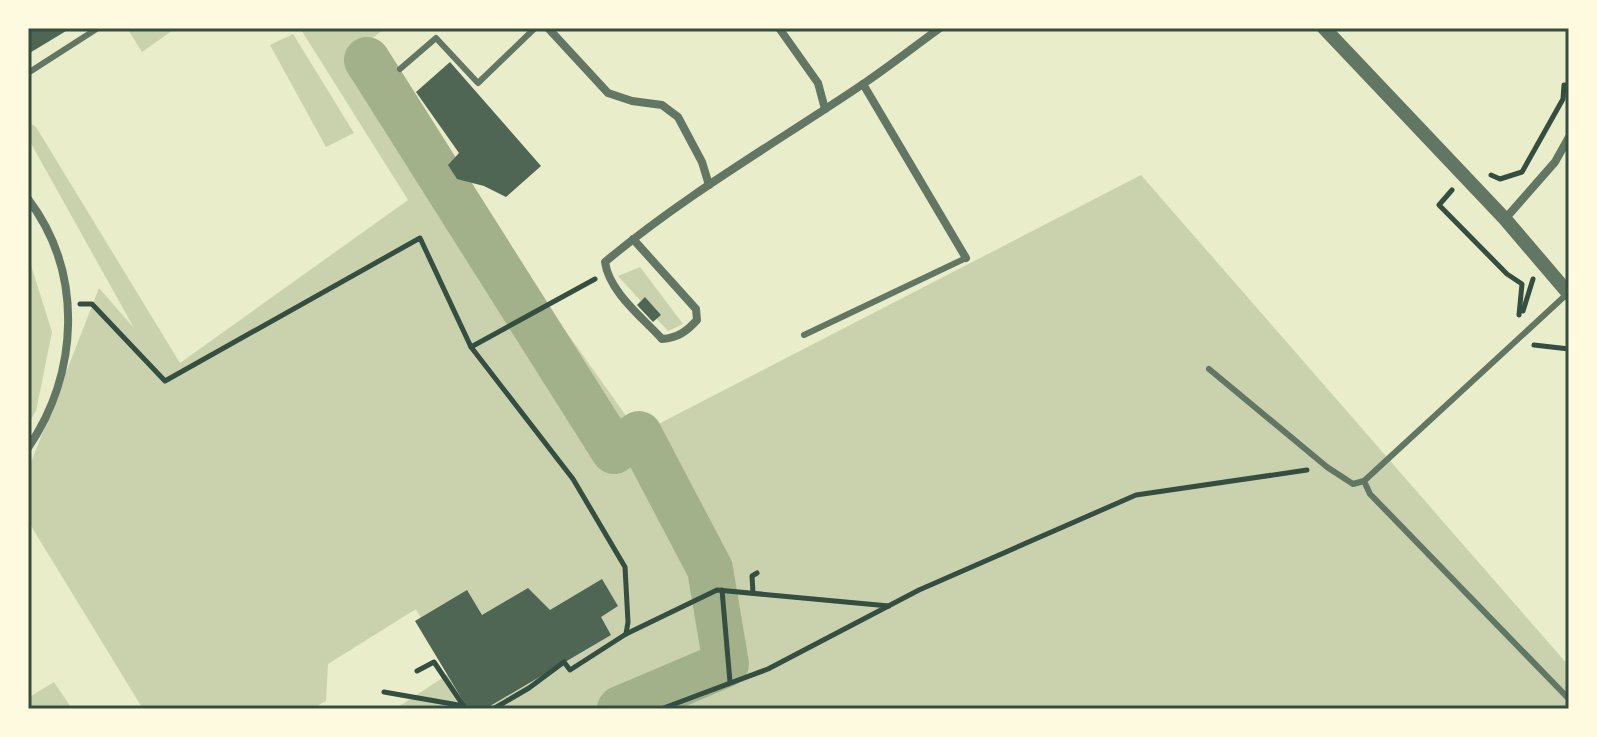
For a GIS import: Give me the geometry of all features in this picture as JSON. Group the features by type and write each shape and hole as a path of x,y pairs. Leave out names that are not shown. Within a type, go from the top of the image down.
{"street":[{"path":"548,28 608,93 632,101 662,105 678,117 702,162 709,185"},
{"path":"779,28 818,83 825,109"},
{"path":"633,239 696,309 697,320 687,331 672,339 662,339 615,288 605,262 633,239 709,185 863,84 940,28"},
{"path":"1324,28 1505,219 1568,294"},
{"path":"863,84 966,258"},
{"path":"1505,219 1555,162 1569,137"},
{"path":"28,199 52,238 63,269 69,304 66,356 54,400 28,448"}],"lane":[{"path":"28,73 98,28"},
{"path":"400,69 436,38 478,83 535,28"},
{"path":"804,335 966,258"},
{"path":"1209,369 1327,467 1353,484 1364,481 1568,294"},
{"path":"1364,481 1370,494 1569,699"}],"path":[{"path":"1486,174 1500,179 1522,172 1563,99 1564,85 1569,85"},
{"path":"1456,186 1439,205 1507,274 1522,284 1520,312 1510,340 1513,343"},
{"path":"69,304 92,304 165,381 420,238 471,347 573,479 625,567 626,634"},
{"path":"471,347 607,273"},
{"path":"661,709 768,669 919,590 1136,495 1327,467"},
{"path":"753,593 752,576 757,573"},
{"path":"720,590 730,682"},
{"path":"493,709 564,662 570,670 626,634 720,590 890,607"},
{"path":"417,671 434,662 465,708"},
{"path":"384,692 465,708"}],"green space":[{"path":"127,28 176,28 142,52"},
{"path":"300,28 385,28 363,46 639,434 1141,175 1569,666 1569,709 395,709 450,673 416,609 328,664 326,701 311,709 143,709 28,521 28,470 99,288 134,328 28,138 28,121 36,127 180,363 408,200"},
{"path":"293,34 354,133 326,147 270,45"},
{"path":"28,256 52,332 36,411 28,423"},
{"path":"640,267 683,324 668,331 618,276"},
{"path":"54,682 72,709 28,709 28,698"}],"building":[{"path":"28,28 71,28 28,54"},
{"path":"450,62 541,166 506,197 484,186 457,179 448,165 459,153 416,92"},
{"path":"645,297 661,315 653,322 637,305"},
{"path":"602,579 618,606 601,617 611,635 485,709 468,709 415,621 467,590 482,615 528,588 550,610"}],"waterway":[{"path":"367,60 614,451 639,434 710,569 726,664 620,709"}]}
